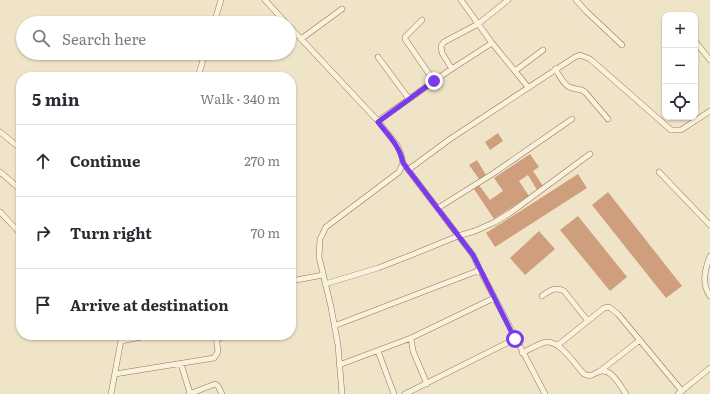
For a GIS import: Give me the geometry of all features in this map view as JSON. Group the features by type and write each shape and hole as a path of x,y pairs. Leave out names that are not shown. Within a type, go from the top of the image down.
{"street":[{"path":"216,16 221,0"},
{"path":"265,0 280,16"},
{"path":"461,0 492,43 528,87"},
{"path":"452,68 442,53 441,46 444,42 478,24 508,0"},
{"path":"576,0 622,44"},
{"path":"301,39 342,9"},
{"path":"422,20 407,33 405,40 434,81"},
{"path":"296,34 378,122 397,145 403,163 473,255 515,339 545,394"},
{"path":"378,122 452,68 492,43"},
{"path":"698,45 710,60"},
{"path":"515,71 543,50"},
{"path":"408,170 431,152 574,56 580,55 590,59 670,130 681,130 710,111"},
{"path":"378,57 409,99"},
{"path":"199,72 203,60"},
{"path":"555,69 569,87 585,92 608,119"},
{"path":"438,208 494,173 572,119"},
{"path":"0,132 16,145"},
{"path":"325,284 378,268 458,236 475,231 510,213 590,154"},
{"path":"342,394 334,326 319,257 320,238 326,226 399,172 403,163"},
{"path":"0,172 16,186"},
{"path":"659,172 710,225"},
{"path":"0,212 16,229"},
{"path":"710,256 704,284 710,296"},
{"path":"334,326 480,270"},
{"path":"296,279 323,275"},
{"path":"542,296 550,290 560,289 564,291 588,321"},
{"path":"339,365 411,338 494,298"},
{"path":"558,345 604,308 609,307 618,314 640,340 680,392 710,368"},
{"path":"411,338 413,351 427,384"},
{"path":"406,394 515,339"},
{"path":"111,394 121,341 126,340"},
{"path":"115,374 214,358 218,352 216,340"},
{"path":"522,352 545,342 551,342 558,345 584,374 592,376 640,340"},
{"path":"378,351 394,394"},
{"path":"181,364 190,394 215,384 218,386 222,394"},
{"path":"600,371 609,372 626,394"}],"building":[{"path":"498,133 503,141 490,150 485,142"},
{"path":"530,154 539,167 533,171 543,186 537,190 528,175 519,181 529,196 494,219 474,189 479,185 490,200 503,191 494,178"},
{"path":"477,160 486,175 479,179 469,165"},
{"path":"578,174 587,188 495,247 486,233"},
{"path":"608,192 682,286 666,298 592,205"},
{"path":"578,216 627,277 610,291 560,230"},
{"path":"539,231 555,249 525,275 510,258"}],"route":[{"path":"434,81 378,122 397,145 403,163 408,170 473,255 515,339"}]}
